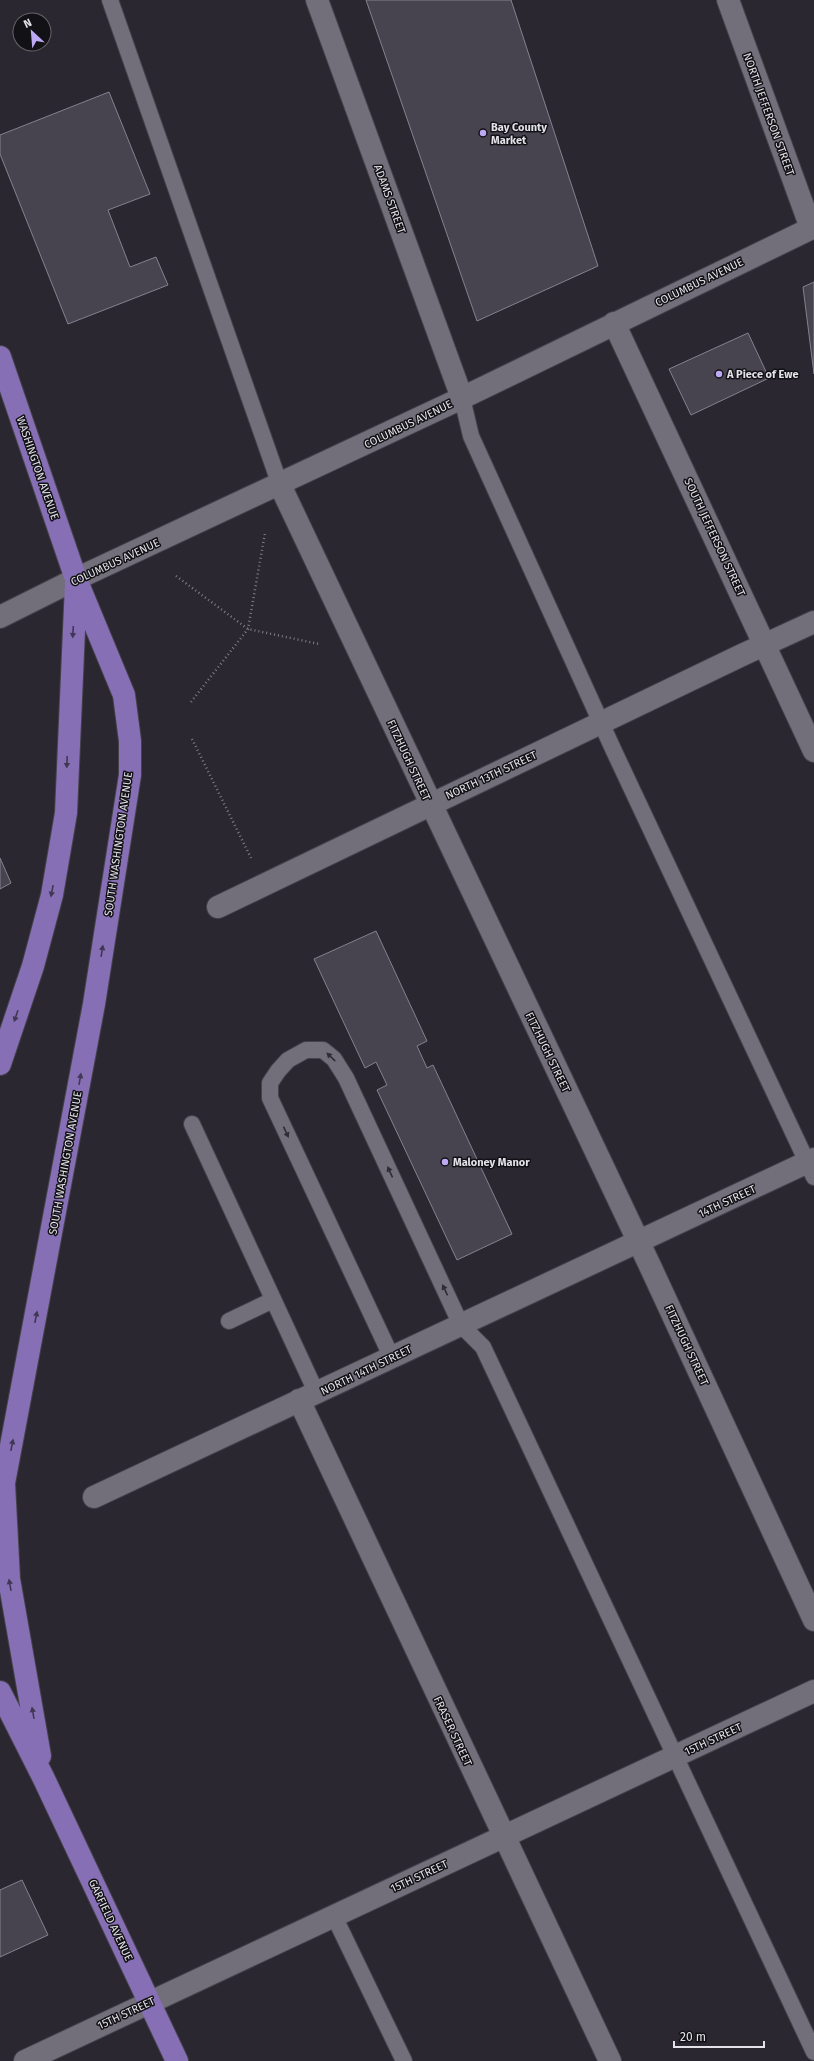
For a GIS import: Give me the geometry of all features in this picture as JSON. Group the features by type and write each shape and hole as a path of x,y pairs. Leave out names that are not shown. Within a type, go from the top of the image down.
{"main road":[{"name":"WASHINGTON AVENUE","path":"0,357 76,579"},
{"path":"0,1064 33,966 52,894 66,813 76,579"},
{"name":"SOUTH WASHINGTON AVENUE","path":"2,1473 94,1004 130,775 130,741 124,695 76,579"},
{"name":"GARFIELD AVENUE","path":"2,1473 9,1578 44,1779"},
{"name":"GARFIELD AVENUE","path":"0,1692 44,1779 177,2061"}],"street":[{"name":"ADAMS STREET","path":"317,0 462,398"},
{"name":"NORTH JEFFERSON STREET","path":"728,0 812,227"},
{"name":"COLUMBUS AVENUE","path":"0,617 76,579 280,485 462,398 812,227"},
{"name":"SOUTH JEFFERSON STREET","path":"614,324 814,751"},
{"name":"FITZHUGH STREET","path":"280,485 430,805 639,1242 814,1620"},
{"name":"NORTH 13TH STREET","path":"218,908 814,622"},
{"name":"14TH STREET","path":"639,1242 812,1166"},
{"name":"NORTH 14TH STREET","path":"94,1498 639,1242"},
{"name":"FRASER STREET","path":"308,1397 503,1837 610,2061"},
{"name":"15TH STREET","path":"25,2061 814,1691"}],"lane":[{"path":"110,0 280,485"},
{"path":"462,398 471,436 602,723 812,1166"},
{"path":"392,1358 270,1098 270,1083 278,1070 288,1060 306,1050 323,1050 334,1059 346,1078 461,1325 483,1347 814,2052"},
{"path":"192,1124 273,1300 308,1397"},
{"path":"229,1321 273,1300"},
{"path":"334,1916 404,2061"}],"path":[{"path":"191,702 248,629 265,533"},
{"path":"176,576 248,629 319,644"},
{"path":"192,739 251,858"}],"building":[{"name":"Bay County Market","path":"366,0 511,0 598,266 477,321"},
{"path":"109,92 150,194 108,210 130,267 156,257 168,285 68,324 0,154 0,135"},
{"path":"814,282 814,374 803,287"},
{"name":"A Piece of Ewe","path":"748,333 769,378 691,415 669,369"},
{"path":"0,858 11,883 0,889"},
{"name":"Maloney Manor","path":"376,931 427,1041 417,1046 427,1068 433,1065 512,1234 457,1260 377,1090 387,1085 376,1062 365,1068 314,959"},
{"path":"22,1880 48,1935 0,1957 0,1890"}],"place":[{"name":"Bay County Market","path":"483,133"},
{"name":"A Piece of Ewe","path":"719,374"},
{"name":"Maloney Manor","path":"445,1162"}]}
